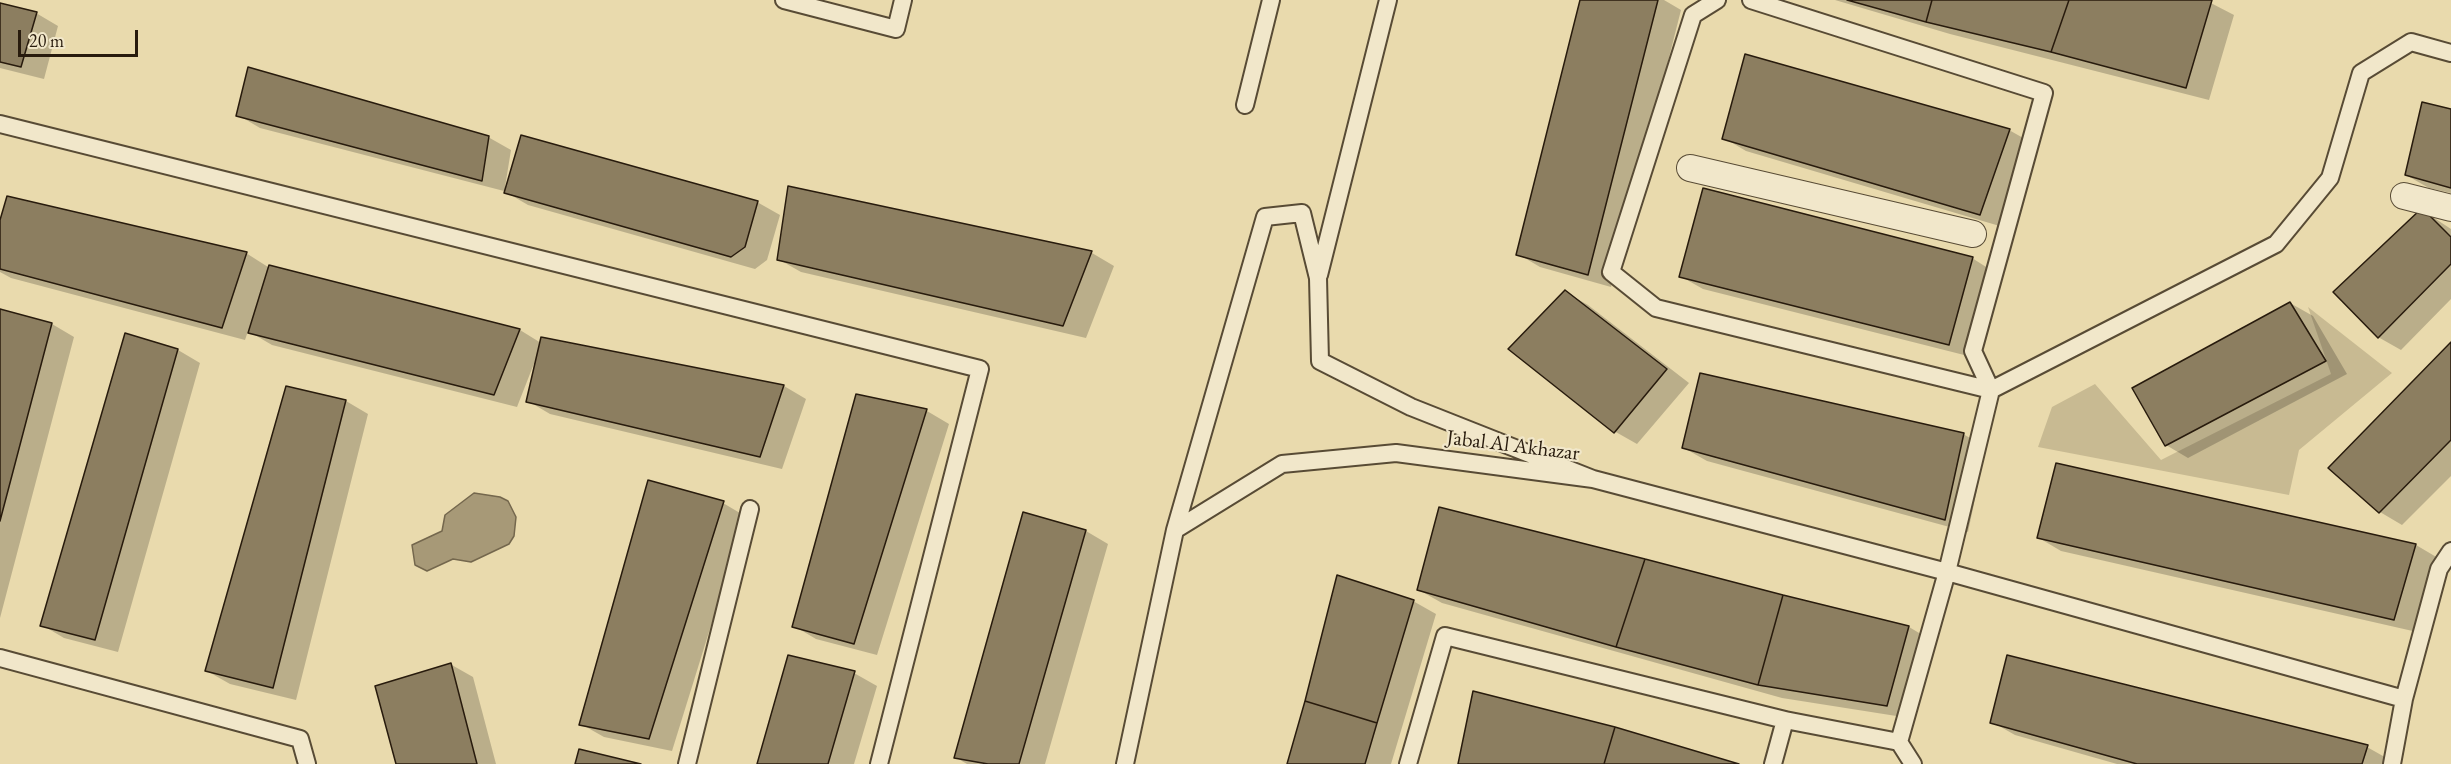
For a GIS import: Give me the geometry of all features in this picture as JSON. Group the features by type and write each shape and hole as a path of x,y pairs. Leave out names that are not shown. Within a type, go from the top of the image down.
{"street":[{"path":"1690,168 1973,234"},
{"path":"2404,196 2451,208"}],"lane":[{"path":"783,0 896,29 903,0"},
{"path":"1245,105 1271,0"},
{"name":"Jabal Al Akhazar","path":"1318,278 1388,0"},
{"path":"1717,0 1694,15 1611,272 1656,308 1991,390 2276,244 2330,178 2361,73 2411,42 2451,53"},
{"path":"1751,0 2043,93 1973,351 1991,390 1947,572 1899,742"},
{"path":"0,124 980,369 879,764"},
{"name":"Jabal Al Akhazar","path":"1125,764 1175,530 1265,217 1302,213 1318,278 1320,361 1411,407 1593,479"},
{"name":"Jabal Al Akhazar","path":"1175,530 1282,464 1396,453 1593,479"},
{"path":"1593,479 1947,572 2404,699"},
{"path":"687,764 750,509"},
{"path":"2392,764 2404,699 2439,568 2451,551"},
{"path":"1408,764 1445,636 1785,720 1899,742 1913,764"},
{"path":"0,658 300,738 307,764"},
{"path":"1773,764 1785,720"}],"shaded area":[{"path":"2308,307 2392,373 2299,450 2289,495 2038,447 2052,407 2095,384 2161,460 2331,374"},
{"path":"474,493 500,497 508,501 516,517 514,536 509,544 471,562 453,559 427,571 415,565 412,545 442,531 445,515"}],"building":[{"path":"1580,0 1658,0 1588,275 1516,255"},
{"path":"1847,0 1932,0 1926,22"},
{"path":"1932,0 2069,0 2051,52 1926,22"},
{"path":"2069,0 2212,0 2186,88 2051,52"},
{"path":"0,3 37,12 21,67 0,62"},
{"path":"1745,54 2010,129 1980,215 1722,139"},
{"path":"248,67 489,136 482,181 236,116"},
{"path":"2422,102 2451,109 2451,188 2405,175"},
{"path":"521,135 758,201 745,247 731,257 504,193"},
{"path":"788,186 1092,251 1063,326 777,260"},
{"path":"1703,188 1973,257 1949,345 1679,277"},
{"path":"7,196 247,252 222,328 0,269 0,220"},
{"path":"2422,208 2451,237 2451,264 2378,338 2333,292"},
{"path":"269,265 520,329 494,395 248,333"},
{"path":"1565,290 1667,369 1614,433 1508,349"},
{"path":"2290,302 2326,361 2165,446 2132,388"},
{"path":"0,309 52,323 0,521"},
{"path":"125,333 178,349 95,640 40,626"},
{"path":"541,337 784,385 760,457 526,402"},
{"path":"2451,342 2451,440 2379,513 2328,468"},
{"path":"1700,373 1964,433 1945,520 1682,448"},
{"path":"286,386 346,400 273,688 205,671"},
{"path":"856,394 927,409 854,644 792,627"},
{"path":"2056,463 2416,544 2394,620 2037,538"},
{"path":"648,480 724,501 649,739 579,725"},
{"path":"1439,507 1645,559 1616,647 1417,590"},
{"path":"1023,512 1086,530 1019,764 988,764 954,758"},
{"path":"1645,559 1783,595 1758,685 1616,647"},
{"path":"1337,575 1414,600 1377,723 1305,701"},
{"path":"1783,595 1909,626 1887,706 1758,685"},
{"path":"788,655 855,671 828,764 757,764"},
{"path":"2007,655 2368,745 2362,764 2137,764 1990,723"},
{"path":"451,663 477,764 396,764 375,686"},
{"path":"1473,691 1615,727 1604,764 1458,764"},
{"path":"1305,701 1377,723 1365,764 1287,764"},
{"path":"1615,727 1739,764 1604,764"},
{"path":"579,749 641,764 575,764"}]}
